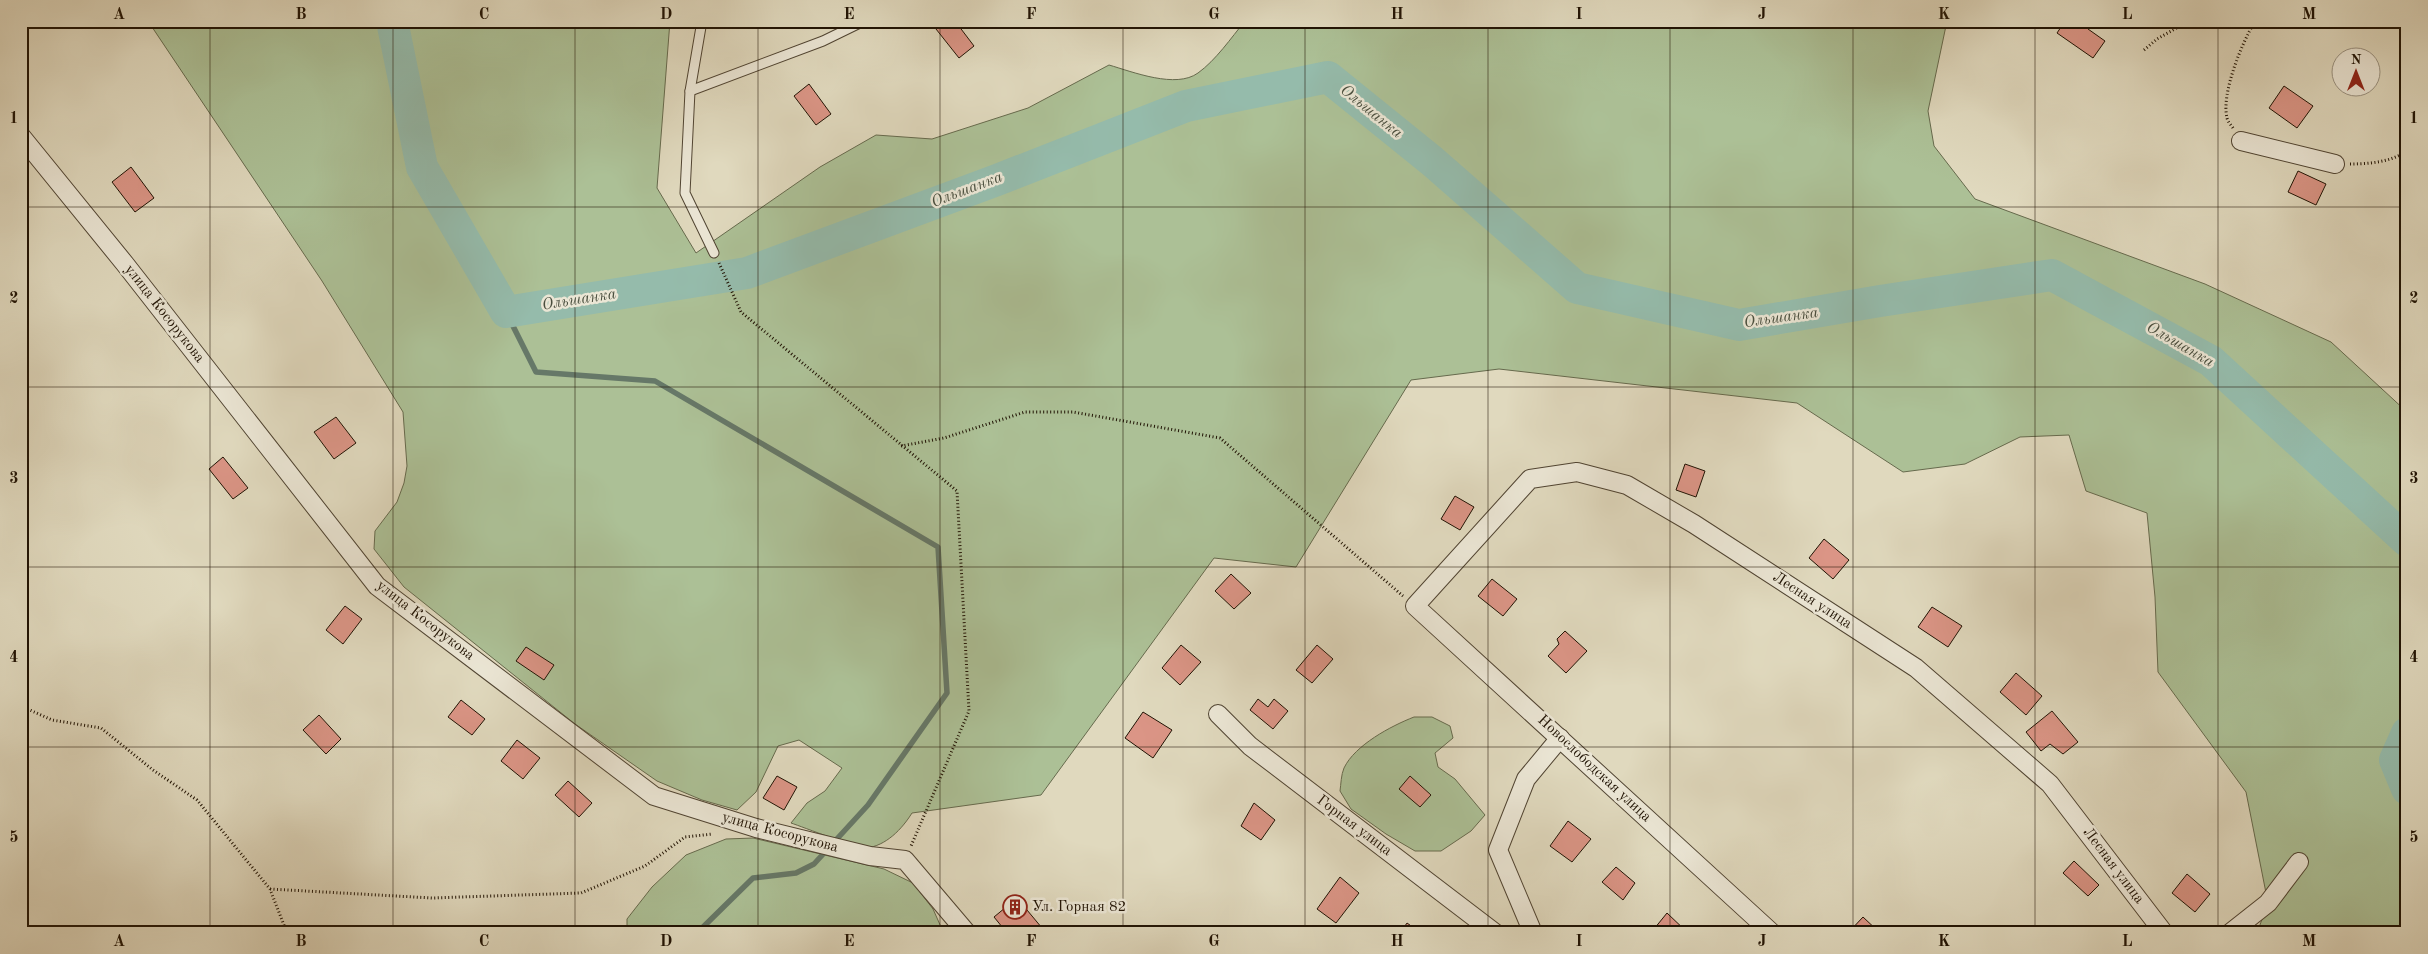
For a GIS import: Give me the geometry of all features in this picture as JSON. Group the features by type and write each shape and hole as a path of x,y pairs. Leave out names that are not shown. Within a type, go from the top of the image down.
{"street":[{"name":"улица Косорукова","path":"21,136 125,264 377,586 654,796 756,828 870,856 905,860"},
{"path":"2241,141 2335,164"},
{"name":"Лесная улица","path":"1415,606 1530,479 1577,472 1627,485 1694,524 1916,668 2050,784 2164,933"},
{"name":"Новослободская улица","path":"1415,606 1772,933"},
{"name":"Горная улица","path":"1218,714 1250,746 1495,933"},
{"path":"1533,933 1498,850 1526,779 1560,738"},
{"path":"905,860 967,933"},
{"path":"2230,933 2268,903 2299,862"}],"lane":[{"path":"702,21 690,91 684,193 714,253"},
{"path":"690,91 823,41 864,21"}],"path":[{"path":"2144,50 2157,39 2189,21"},
{"path":"2241,141 2227,119 2227,98 2244,40 2255,21"},
{"path":"2335,164 2370,164 2407,151"},
{"path":"714,253 741,312 957,491 969,711 905,860"},
{"path":"901,446 944,438 1025,412 1073,412 1220,438 1415,606"},
{"path":"21,706 52,720 101,728 153,770 197,800 270,889 287,933"},
{"path":"270,889 432,898 581,893 645,866 684,837 720,833"}],"green space":[{"path":"148,21 670,21 657,188 696,253 820,167 876,135 932,139 1028,108 1109,65 1154,78 1189,78 1211,62 1245,21 1947,21 1928,111 1934,146 1975,199 2205,284 2331,342 2407,412 2407,933 2257,933 2268,903 2246,792 2158,672 2155,597 2147,513 2086,491 2069,435 2020,437 1965,464 1903,472 1797,403 1499,369 1411,380 1296,567 1214,558 1041,795 912,813 898,831 887,840 873,847 861,847 791,823 807,803 825,791 842,768 799,740 778,746 756,792 737,810 702,800 657,781 575,724 404,587 374,549 375,531 397,502 404,483 407,466 403,412 322,281"},
{"path":"1414,717 1432,717 1450,726 1453,738 1435,753 1438,767 1455,779 1485,815 1471,831 1441,851 1415,851 1386,834 1351,809 1340,791 1344,768 1356,752 1374,737"},
{"path":"753,838 884,869 913,883 933,909 941,927 940,933 627,933 627,919 652,887 686,855 726,839"}],"building":[{"path":"946,21 955,21 974,46 959,58 936,29"},
{"path":"2065,21 2089,21 2092,23 2088,29 2105,41 2093,58 2057,33"},
{"path":"809,84 831,114 816,125 794,96"},
{"path":"2284,86 2313,106 2297,128 2269,108"},
{"path":"131,167 154,198 135,212 112,182"},
{"path":"2298,171 2326,184 2316,205 2288,192"},
{"path":"336,417 356,443 334,459 314,432"},
{"path":"223,457 248,488 233,499 209,469"},
{"path":"1685,464 1705,471 1696,497 1676,490"},
{"path":"1455,496 1474,507 1460,530 1441,519"},
{"path":"1824,539 1849,560 1833,579 1809,558"},
{"path":"1231,574 1251,593 1234,609 1215,591"},
{"path":"1492,579 1517,599 1503,616 1478,596"},
{"path":"345,606 362,619 343,644 326,630"},
{"path":"1932,607 1962,626 1948,647 1918,627"},
{"path":"1565,631 1587,651 1566,673 1548,656 1559,644 1557,639"},
{"path":"1181,645 1201,662 1180,685 1162,668"},
{"path":"1317,645 1333,659 1312,683 1296,670"},
{"path":"526,647 554,665 544,680 516,661"},
{"path":"2016,673 2042,696 2026,715 2000,692"},
{"path":"1258,699 1268,707 1274,699 1288,711 1273,729 1250,710"},
{"path":"461,700 485,719 472,735 448,717"},
{"path":"2052,711 2078,742 2063,754 2050,744 2041,751 2026,732"},
{"path":"1143,712 1172,730 1153,758 1125,738"},
{"path":"319,715 341,739 326,754 303,730"},
{"path":"517,740 540,758 523,779 501,761"},
{"path":"777,776 797,787 784,810 763,798"},
{"path":"1410,776 1431,795 1420,807 1399,789"},
{"path":"568,781 592,803 579,817 555,795"},
{"path":"1254,803 1275,820 1261,840 1241,826"},
{"path":"1568,821 1591,839 1572,862 1550,846"},
{"path":"2074,861 2099,885 2088,896 2063,873"},
{"path":"1616,867 1635,883 1623,900 1602,882"},
{"path":"2187,874 2210,894 2195,912 2172,893"},
{"path":"1340,877 1359,893 1336,923 1317,909"},
{"name":"Ул. Горная 82","path":"1017,898 1042,928 1035,933 1007,933 994,917"},
{"path":"1667,913 1688,933 1659,933 1654,929"},
{"path":"1863,917 1880,933 1848,933"},
{"path":"1407,923 1421,933 1400,933"}],"waterway":[{"name":"Ольшанка","path":"392,21 422,167 506,312 747,273 997,180 1186,106 1328,77 1432,161 1577,288 1739,325 2052,275 2211,361 2407,541"},
{"path":"506,312 536,372 655,381 938,547 947,693 868,805 814,864 796,873 753,878 697,933"},
{"name":"Ольшанка","path":"2407,733 2395,760 2407,789"}],"place":[{"name":"Ул. Горная 82","path":"1015,907"}]}
